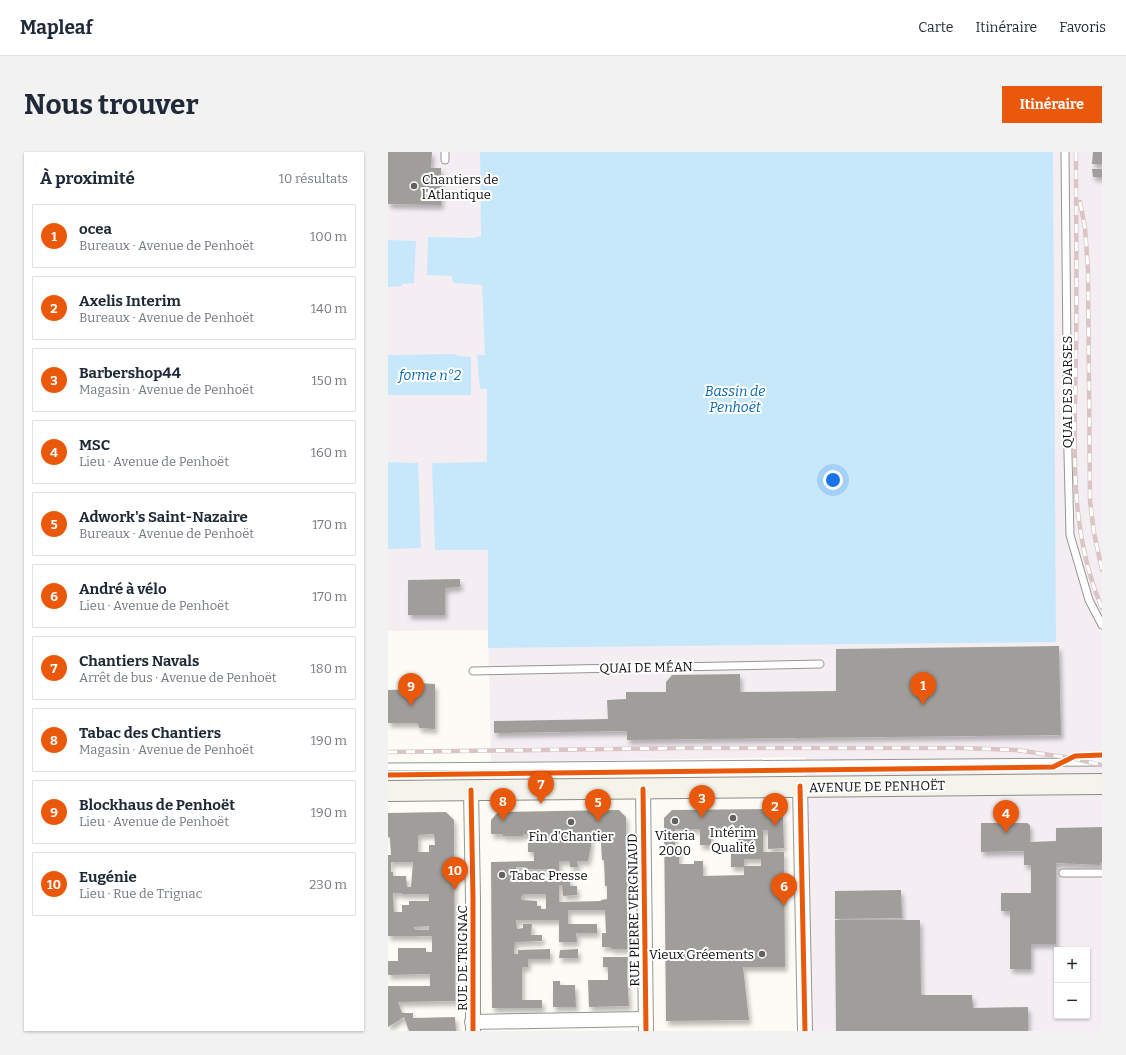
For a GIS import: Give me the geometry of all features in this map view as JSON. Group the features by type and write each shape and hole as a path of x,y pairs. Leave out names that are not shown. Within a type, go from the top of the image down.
{"main road":[{"name":"AVENUE DE PENHOËT","path":"388,791 1102,784"}],"street":[{"path":"800,786 805,1031"},
{"name":"RUE PIERRE VERGNIAUD","path":"643,789 645,1025"},
{"name":"RUE DE TRIGNAC","path":"471,790 473,899 472,1026"},
{"path":"472,1026 645,1025"}],"lane":[{"path":"445,152 445,160"},
{"name":"QUAI DES DARSES","path":"1065,152 1070,535 1089,600 1102,625"},
{"name":"QUAI DE MÉAN","path":"473,671 820,664"},
{"path":"388,767 1102,762"},
{"path":"1063,873 1102,874"}],"shaded area":[{"path":"388,152 1102,152 1102,1031 812,1031 805,757 491,762 488,630 388,631"}],"water":[{"name":"Bassin de Penhoët","path":"480,152 1053,152 1056,642 488,648 488,550 435,550 432,463 487,462 487,389 480,389 477,355 485,355 482,285 453,283 452,276 427,275 428,237 474,238 481,236"},
{"path":"388,240 416,241 414,283 388,287"},
{"name":"forme n°2","path":"455,354 459,356 471,357 471,395 388,395 388,355"},
{"path":"388,462 418,463 421,548 388,549"}],"building":[{"name":"Chantiers de l'Atlantique","path":"388,152 432,152 431,168 441,168 441,205 388,204"},
{"path":"1093,152 1102,152 1102,164 1092,164"},
{"path":"1092,169 1102,169 1102,177 1093,177"},
{"path":"460,579 460,587 445,588 445,615 408,615 408,580"},
{"path":"1059,646 1061,735 627,740 627,731 494,733 494,721 608,719 607,700 626,699 626,692 666,692 666,682 672,675 740,674 740,692 836,691 836,649"},
{"path":"417,683 435,684 435,729 419,728 418,723 388,723 388,690 417,689"},
{"path":"773,809 783,816 784,848 768,849 768,830 763,830 763,852 784,852 785,967 743,967 749,1020 666,1021 664,818 672,810","holes":["675,829 700,829 700,845 711,845 711,829 738,829 738,845 731,845 731,867 744,867 744,875 703,876 703,861 694,861 694,864 679,864 679,844 675,845","744,859 761,859 761,866 744,866"]},
{"path":"619,810 626,817 628,949 611,949 611,947 602,947 602,933 606,933 605,910 568,910 568,924 597,924 597,933 576,933 577,942 559,942 559,920 516,920 517,929 523,928 523,924 532,924 531,935 542,935 542,941 515,942 514,954 518,954 518,950 550,949 550,959 528,959 528,967 522,967 522,1000 542,1000 542,1008 492,1008 491,862 534,861 534,852 528,852 528,834 523,834 523,836 503,836 503,834 491,834 491,820 498,812","holes":["608,835 608,839 603,839 601,842 602,860 604,860 605,886 607,886 607,899 601,901 559,902 559,885 562,885 563,896 577,895 577,886 570,886 570,878 559,878 559,861 570,861 570,867 578,867 577,861 588,861 591,846 589,836","516,867 526,867 526,869 549,869 550,881 542,881 542,874 516,874","524,894 546,894 546,909 541,909 541,906 537,906 537,901 522,900 521,897"]},
{"path":"446,812 454,820 455,1001 398,1002 402,1013 413,1013 413,1018 455,1017 456,1031 409,1031 404,1017 388,1027 388,986 430,986 430,974 388,975 388,961 398,961 398,948 426,948 426,952 432,952 432,936 388,936 388,855 391,855 390,838 388,837 388,813","holes":["434,834 435,845 429,845 429,852 418,852 418,835","391,862 413,862 411,887 407,887 406,876 393,876 393,872 391,872","393,893 429,894 429,901 409,901 409,905 402,905 402,912 394,912","429,926 429,930 415,930 414,927"]},
{"path":"981,823 1027,823 1030,825 1030,842 1056,841 1056,828 1102,827 1102,863 1100,863 1100,865 1056,863 1056,944 1031,944 1031,969 1010,969 1010,911 1001,911 1001,893 1031,893 1031,865 1024,865 1024,851 981,852"},
{"path":"901,890 902,918 835,919 835,891"},
{"path":"835,920 920,920 921,995 972,995 973,1008 1028,1007 1028,1031 836,1031"},
{"path":"578,949 578,958 559,958 560,950"},
{"path":"603,957 628,957 627,975 629,1006 589,1007 588,980 608,980 608,967 603,967"},
{"path":"553,981 560,981 560,985 575,985 576,1007 553,1007"}],"railway":[{"path":"1076,152 1076,481 1078,514 1083,546 1091,577 1102,608"},
{"path":"1080,202 1085,228 1088,270 1090,501 1094,533 1102,570"},
{"path":"388,752 686,748 961,748 1016,750 1071,758 1102,765"}],"cycle path":[{"path":"388,775 1053,767 1075,756 1102,755"},
{"path":"800,786 805,1031"},
{"path":"643,789 646,1031"},
{"path":"471,790 473,1031"}],"place":[{"name":"Chantiers de l'Atlantique","path":"414,186"},
{"name":"ocea","path":"923,705"},
{"name":"Blockhaus de Penhoët","path":"411,706"},
{"name":"Chantiers Navals","path":"541,804"},
{"name":"Barbershop44","path":"702,818"},
{"name":"Intérim Qualité","path":"733,818"},
{"name":"Tabac des Chantiers","path":"503,821"},
{"name":"Viteria 2000","path":"675,821"},
{"name":"Fin d'Chantier","path":"571,822"},
{"name":"Adwork's Saint-Nazaire","path":"598,822"},
{"name":"Axelis Interim","path":"775,826"},
{"name":"MSC","path":"1006,833"},
{"name":"Tabac Presse","path":"502,875"},
{"name":"Eugénie","path":"455,890"},
{"name":"André à vélo","path":"784,906"},
{"name":"Vieux Gréements","path":"762,954"}]}
